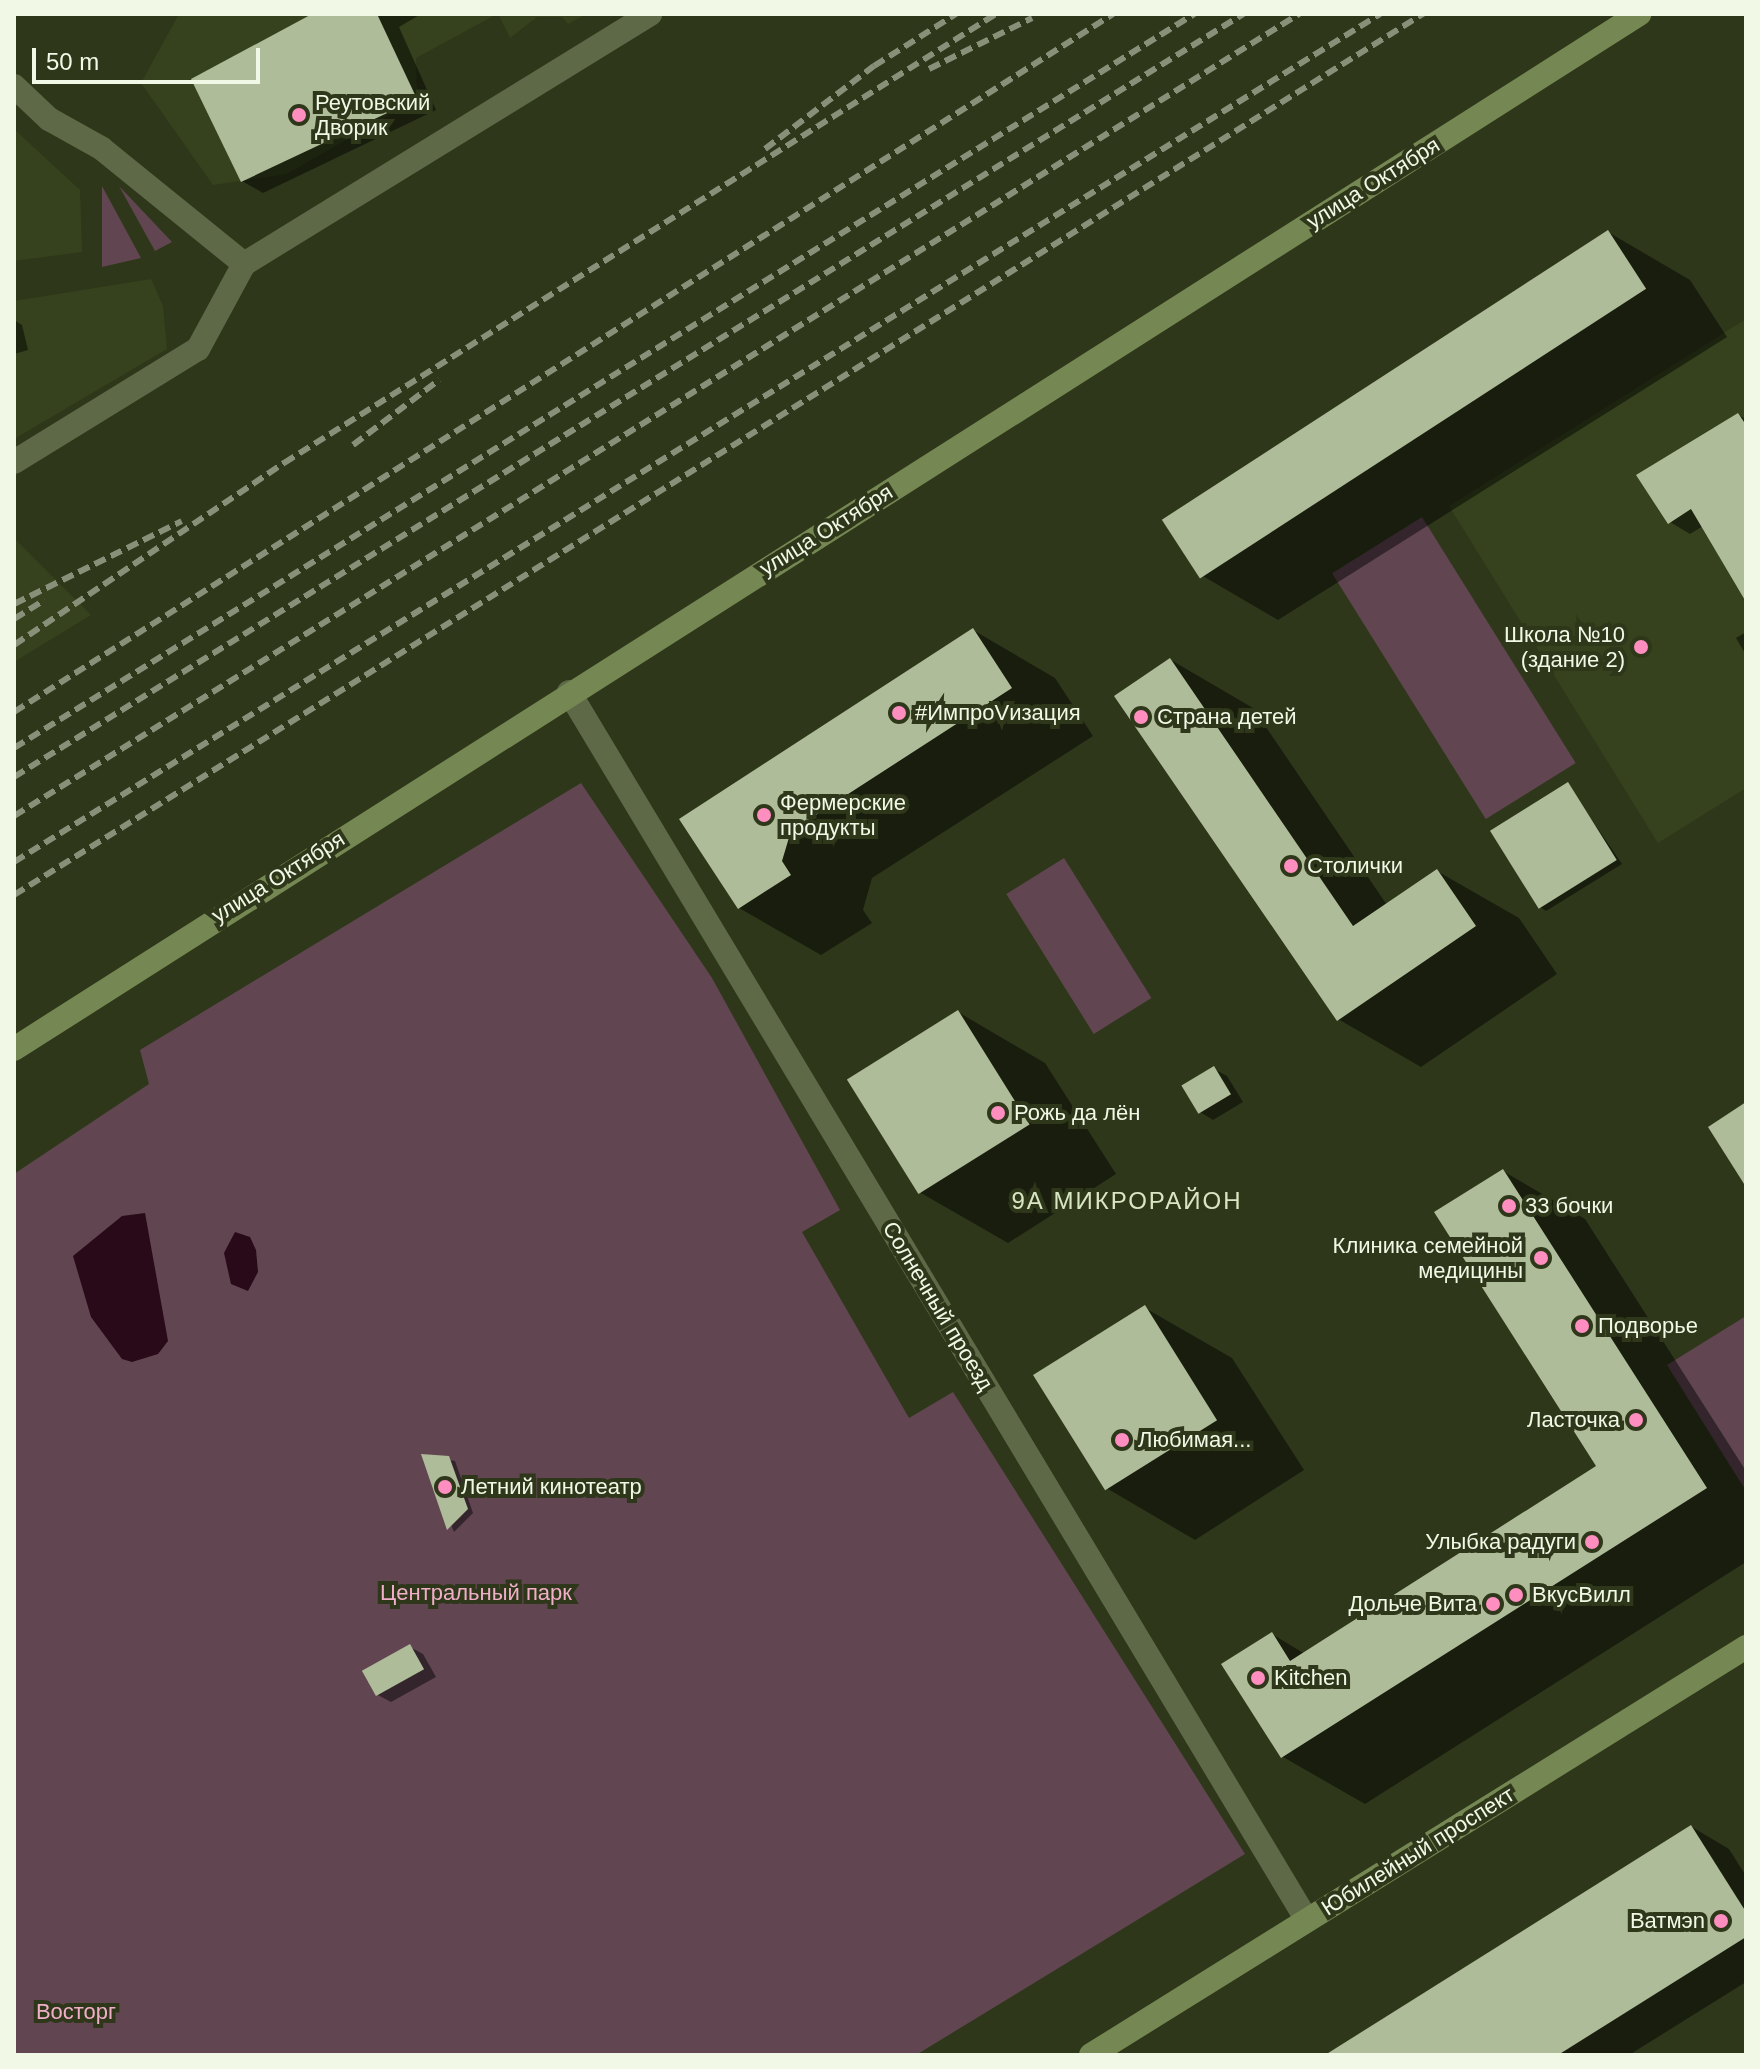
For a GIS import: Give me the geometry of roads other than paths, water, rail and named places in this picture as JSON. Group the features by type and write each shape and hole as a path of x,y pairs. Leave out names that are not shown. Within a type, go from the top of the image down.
{"street":[{"path":"14,462 198,349 244,264 650,14"},
{"name":"улица Октября","path":"14,1049 569,692 1639,14"},
{"path":"14,86 49,119 101,148 244,264"},
{"name":"Солнечный проезд","path":"569,692 1307,1920"},
{"name":"Юбилейный проспект","path":"1091,2055 1746,1647"}],"railway":[{"path":"765,149 874,66 956,14"},
{"path":"14,645 284,463 996,14"},
{"path":"14,712 1113,14"},
{"path":"14,748 1194,14"},
{"path":"14,777 1243,14"},
{"path":"14,816 1299,14"},
{"path":"14,862 1380,14"},
{"path":"14,895 1423,14"},
{"path":"929,69 1032,18"},
{"path":"353,445 439,380"},
{"path":"14,604 182,521"},
{"path":"14,619 45,600"}],"place":[{"name":"Реутовский Дворик","path":"299,115"},
{"name":"Школа №10 (здание 2)","path":"1641,647"},
{"name":"#ИмпроVизация","path":"899,713"},
{"name":"Страна детей","path":"1141,717"},
{"name":"Фермерские продукты","path":"764,815"},
{"name":"Столички","path":"1291,866"},
{"name":"Рожь да лён","path":"998,1113"},
{"name":"33 бочки","path":"1509,1206"},
{"name":"Клиника семейной медицины","path":"1541,1258"},
{"name":"Подворье","path":"1582,1326"},
{"name":"Ласточка","path":"1636,1420"},
{"name":"Любимая...","path":"1122,1440"},
{"name":"Летний кинотеатр","path":"445,1487"},
{"name":"Улыбка радуги","path":"1592,1542"},
{"name":"ВкусВилл","path":"1516,1595"},
{"name":"Дольче Вита","path":"1493,1604"},
{"name":"Kitchen","path":"1258,1678"},
{"name":"Ватмэn","path":"1721,1921"}],"district":[{"name":"9А МИКРОРАЙОН","path":"1127,1201"}],"park label":[{"name":"Центральный парк","path":"476,1593"},
{"name":"Восторг","path":"76,2012"}]}
